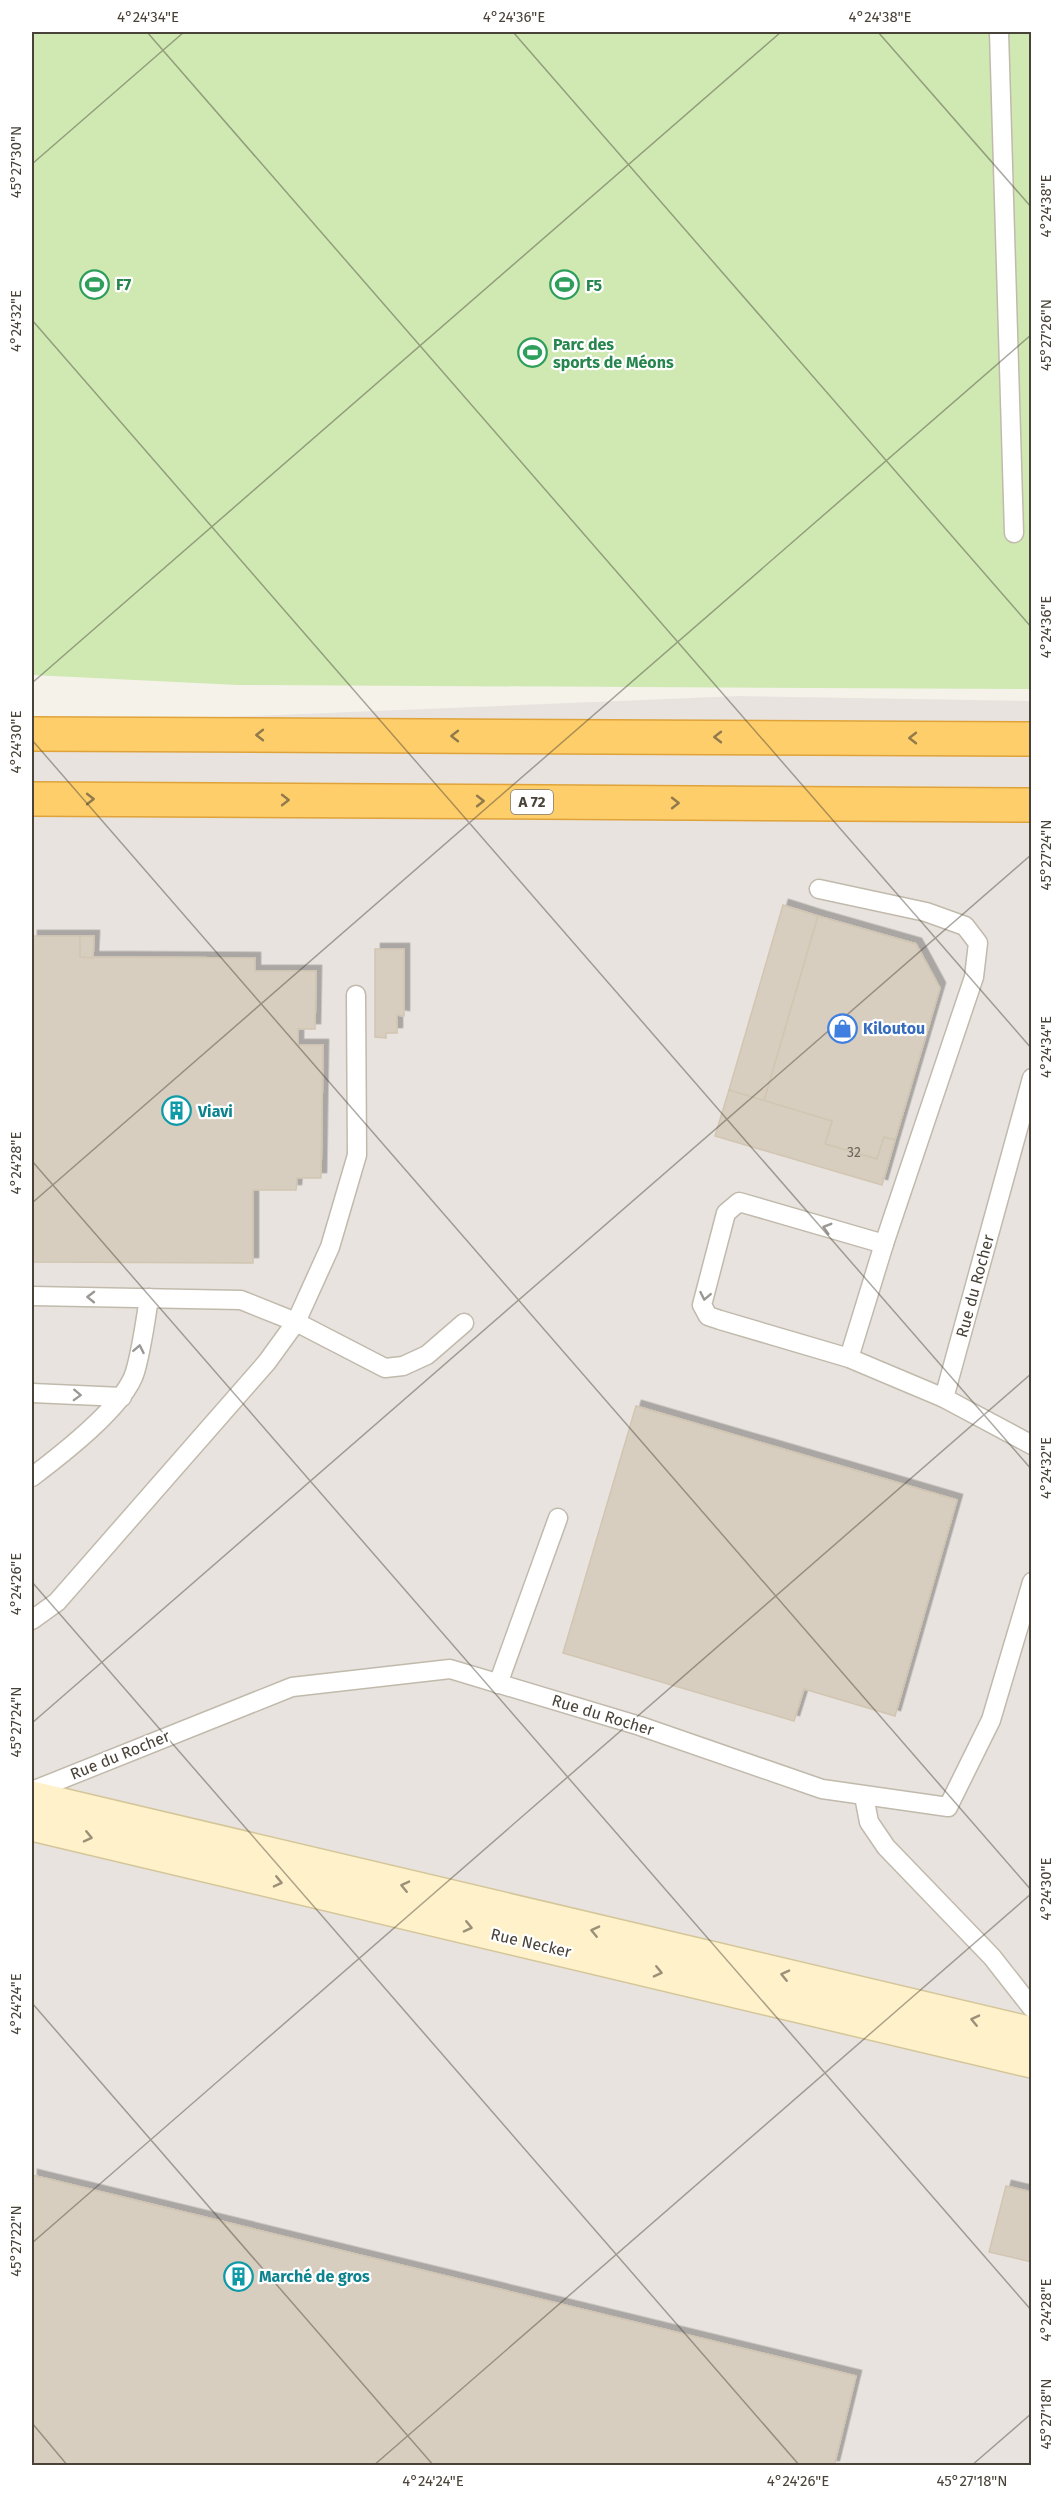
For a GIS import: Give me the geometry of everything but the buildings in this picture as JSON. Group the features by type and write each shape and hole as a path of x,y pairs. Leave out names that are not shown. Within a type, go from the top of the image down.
{"highway":[{"path":"32,734 1032,739"},
{"name":"A 72","path":"32,799 1032,805"}],"main road":[{"name":"Rue Necker","path":"32,1798 1032,2034"},
{"name":"Rue Necker","path":"32,1824 1032,2061"}],"lane":[{"path":"999,32 1014,533"},
{"path":"819,889 926,912 965,926 978,943 974,977 884,1244 849,1358"},
{"path":"32,1620 57,1602 267,1362 296,1322 330,1246 357,1155 356,995"},
{"name":"Rue du Rocher","path":"944,1398 1032,1078"},
{"path":"884,1244 739,1202 726,1213 702,1305 708,1316 849,1358 944,1398 1032,1445"},
{"path":"32,1296 241,1300 296,1322 385,1368 403,1366 427,1355 464,1323"},
{"path":"32,1477 63,1454 122,1397 135,1374 149,1299"},
{"path":"32,1394 122,1397"},
{"path":"498,1684 558,1518"},
{"name":"Rue du Rocher","path":"32,1791 292,1687 450,1669 640,1726 822,1789 948,1807 991,1720 1032,1582"},
{"path":"864,1796 869,1822 886,1847 992,1957 1032,2008"}],"shaded area":[{"path":"739,696 1031,701 1031,2465 32,2465 32,725"}],"green space":[{"name":"Parc des sports de Méons","path":"32,32 1031,32 1031,689 237,685 32,675"}],"place":[{"name":"F7","path":"95,284"},
{"name":"F5","path":"565,285"},
{"name":"Parc des sports de Méons","path":"532,353"},
{"name":"Kiloutou","path":"842,1028"},
{"name":"Viavi","path":"177,1111"},
{"name":"Marché de gros","path":"238,2276"}]}
